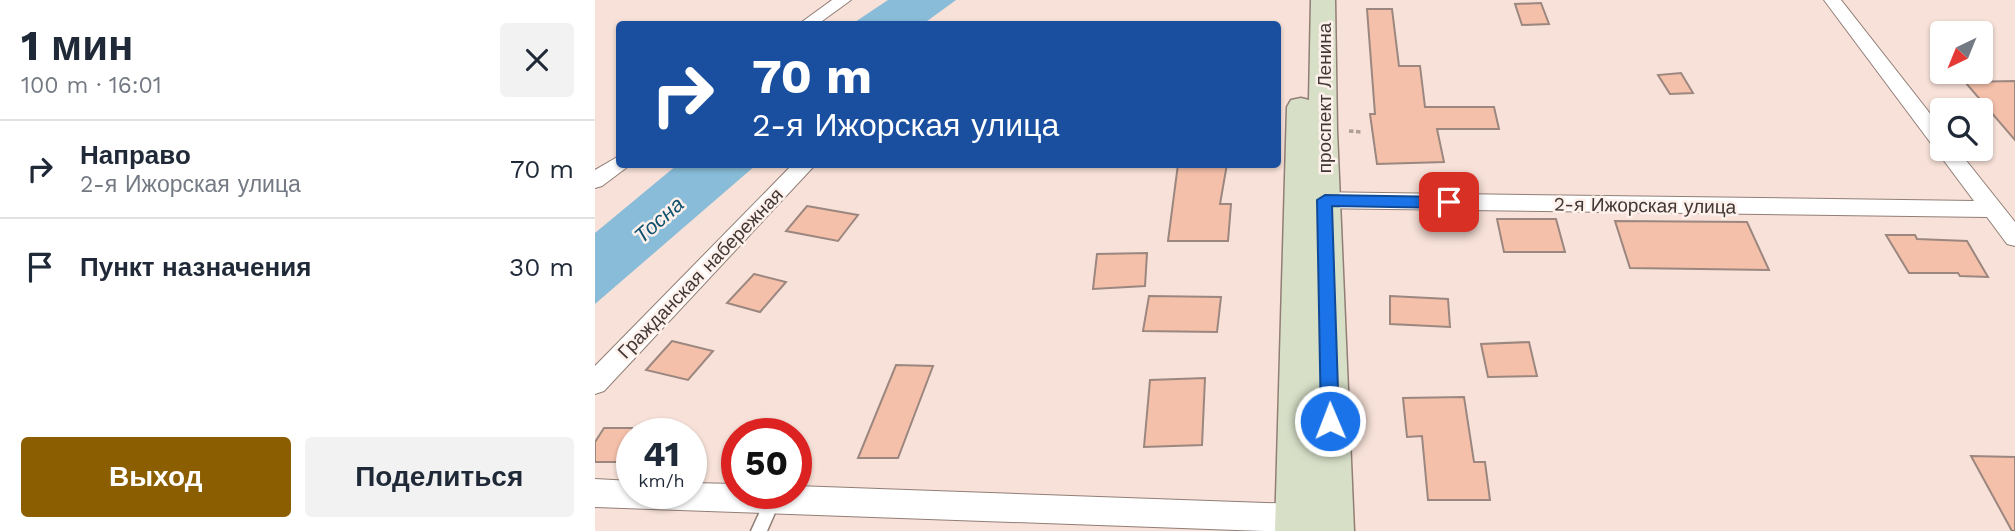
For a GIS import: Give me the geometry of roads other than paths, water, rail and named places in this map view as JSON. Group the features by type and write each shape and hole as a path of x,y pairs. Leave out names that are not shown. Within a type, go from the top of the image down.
{"main road":[{"name":"проспект Ленина","path":"1302,0 1333,531"},
{"name":"проспект Ленина","path":"1296,525 1323,0"}],"street":[{"path":"812,21 843,0"},
{"path":"1832,0 1930,127"},
{"path":"1955,161 2014,237"},
{"path":"595,181 616,165"},
{"name":"Гражданская набережная","path":"595,383 802,168"},
{"name":"2-я Ижорская улица","path":"1312,200 1990,209"},
{"path":"595,493 721,497"},
{"path":"812,501 1296,525"}],"lane":[{"path":"759,531 769,509"}],"water":[{"path":"888,0 956,0 927,21 856,21"},
{"name":"Тосна","path":"673,168 753,168 595,304 595,233"}]}
